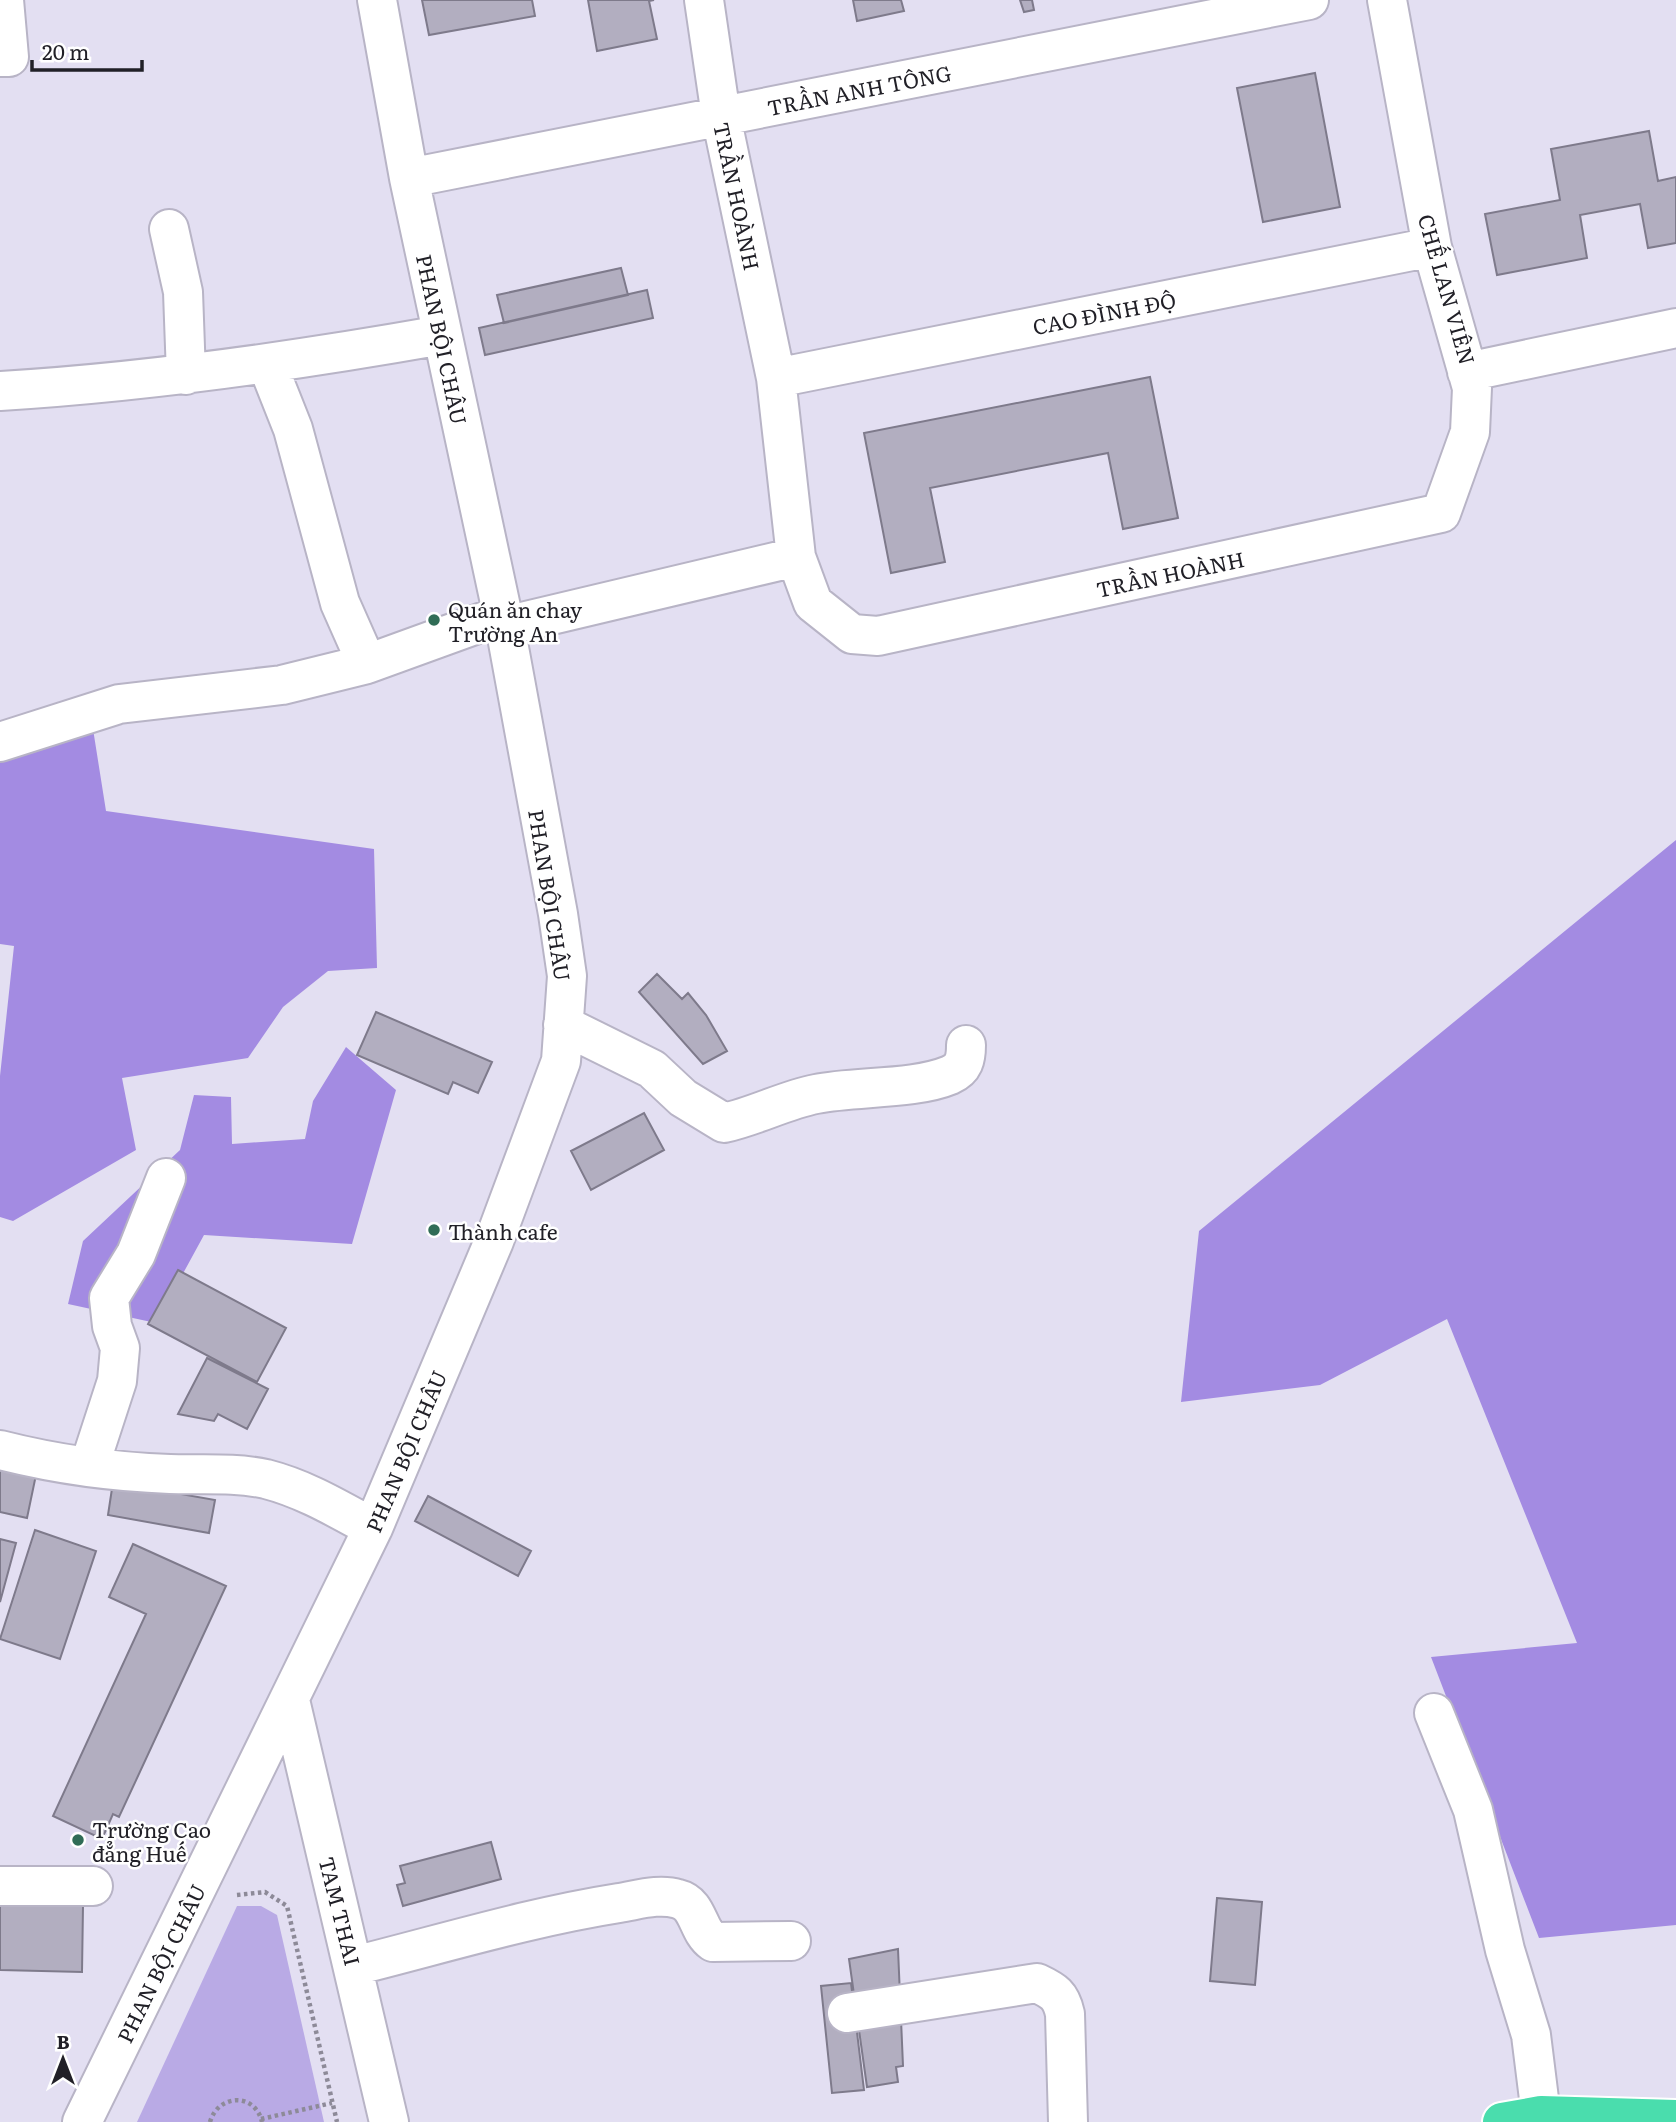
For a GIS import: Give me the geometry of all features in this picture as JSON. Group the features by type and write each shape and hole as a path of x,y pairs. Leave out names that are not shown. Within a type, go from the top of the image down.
{"highway":[{"path":"1502,2122 1541,2115 1676,2119"}],"street":[{"path":"0,57 9,57 4,0"},
{"name":"PHAN BỘI CHÂU","path":"82,2122 373,1528 498,1228 561,1061 567,976 558,914 504,621 409,177 377,0"},
{"name":"TRẦN HOÀNH","path":"704,0 721,116 776,378 796,557 813,603 852,634 878,636 1441,513 1470,432 1472,388 1467,372"},
{"name":"TRẦN ANH TÔNG","path":"409,177 1309,0"},
{"name":"CHẾ LAN VIÊN","path":"1387,0 1432,247 1467,372 1676,328"},
{"path":"169,229 183,292 187,375"},
{"name":"CAO ĐÌNH ĐỘ","path":"776,378 1432,247"},
{"path":"0,391 268,366 442,335"},
{"path":"268,366 293,429 340,603 368,664"},
{"path":"0,742 119,704 282,685 368,664 504,621 796,557"},
{"path":"563,1024 652,1069 683,1098 724,1123 819,1093 880,1088 948,1076 961,1069 966,1058 966,1045"},
{"path":"89,1467 117,1381 120,1348 112,1326 109,1298 136,1254 166,1178"},
{"path":"0,1450 34,1459 89,1467 169,1474 229,1474 266,1479 317,1497 373,1528"},
{"name":"TAM THAI","path":"290,1700 389,2122"},
{"path":"1434,1713 1473,1810 1506,1950 1531,2035 1541,2115"},
{"path":"0,1886 93,1886"},
{"path":"354,1966 590,1908 654,1897 680,1899 693,1908 705,1936 713,1942 791,1941"},
{"path":"846,2013 1037,1983 1056,1993 1062,2001 1065,2014 1068,2122"}],"path":[{"path":"230,1899 238,1894 265,1892 287,1906 337,2122"},
{"path":"210,2122 218,2107 233,2099 250,2103 262,2120 333,2103"}],"shaded area":[{"path":"93,729 106,811 374,849 377,968 328,971 283,1007 248,1058 122,1078 136,1150 13,1221 0,1217 0,1076 14,946 0,944 0,745"},
{"path":"1676,840 1676,1925 1539,1938 1431,1657 1577,1643 1447,1319 1320,1385 1181,1402 1199,1231"},
{"path":"346,1047 396,1090 352,1244 204,1235 156,1323 68,1304 83,1241 180,1150 194,1095 231,1097 232,1144 305,1139 313,1101"},
{"path":"237,1906 261,1906 277,1915 324,2122 137,2122"}],"building":[{"path":"422,0 532,0 535,16 429,35"},
{"path":"588,0 654,0 649,1 657,39 597,51"},
{"path":"853,0 901,0 904,11 857,21"},
{"path":"1020,0 1032,0 1034,10 1024,12"},
{"path":"1315,73 1340,207 1263,222 1237,88"},
{"path":"1649,131 1658,181 1676,177 1676,243 1648,248 1640,204 1580,215 1587,258 1497,275 1485,214 1560,200 1551,149"},
{"path":"621,268 628,295 504,323 497,295"},
{"path":"647,290 653,318 485,355 479,328"},
{"path":"1150,377 1178,518 1123,529 1108,453 930,488 945,562 891,573 864,433"},
{"path":"657,974 682,999 688,993 706,1015 727,1051 703,1064 639,992"},
{"path":"376,1012 492,1062 478,1093 453,1082 448,1094 357,1055"},
{"path":"644,1113 664,1150 591,1190 571,1151"},
{"path":"178,1270 286,1328 257,1382 148,1324"},
{"path":"207,1358 268,1389 247,1429 218,1414 214,1421 178,1414"},
{"path":"0,1462 37,1470 27,1518 0,1512"},
{"path":"113,1482 215,1500 209,1533 108,1515"},
{"path":"428,1496 531,1551 518,1576 415,1521"},
{"path":"35,1530 96,1551 60,1659 0,1639"},
{"path":"0,1539 16,1543 0,1602"},
{"path":"133,1544 226,1586 119,1817 113,1814 102,1839 53,1816 146,1614 109,1597"},
{"path":"491,1842 501,1879 403,1906 397,1885 405,1883 400,1866"},
{"path":"1217,1898 1262,1902 1255,1985 1210,1981"},
{"path":"0,1904 83,1906 82,1972 0,1970"},
{"path":"898,1949 903,2066 896,2067 898,2082 867,2087 849,1959"},
{"path":"851,1983 864,2090 832,2093 821,1986"}],"place":[{"name":"Quán ăn chay Trường An","path":"434,620"},
{"name":"Thành cafe","path":"434,1230"},
{"name":"Trường Cao đẳng Huế","path":"78,1840"}]}
